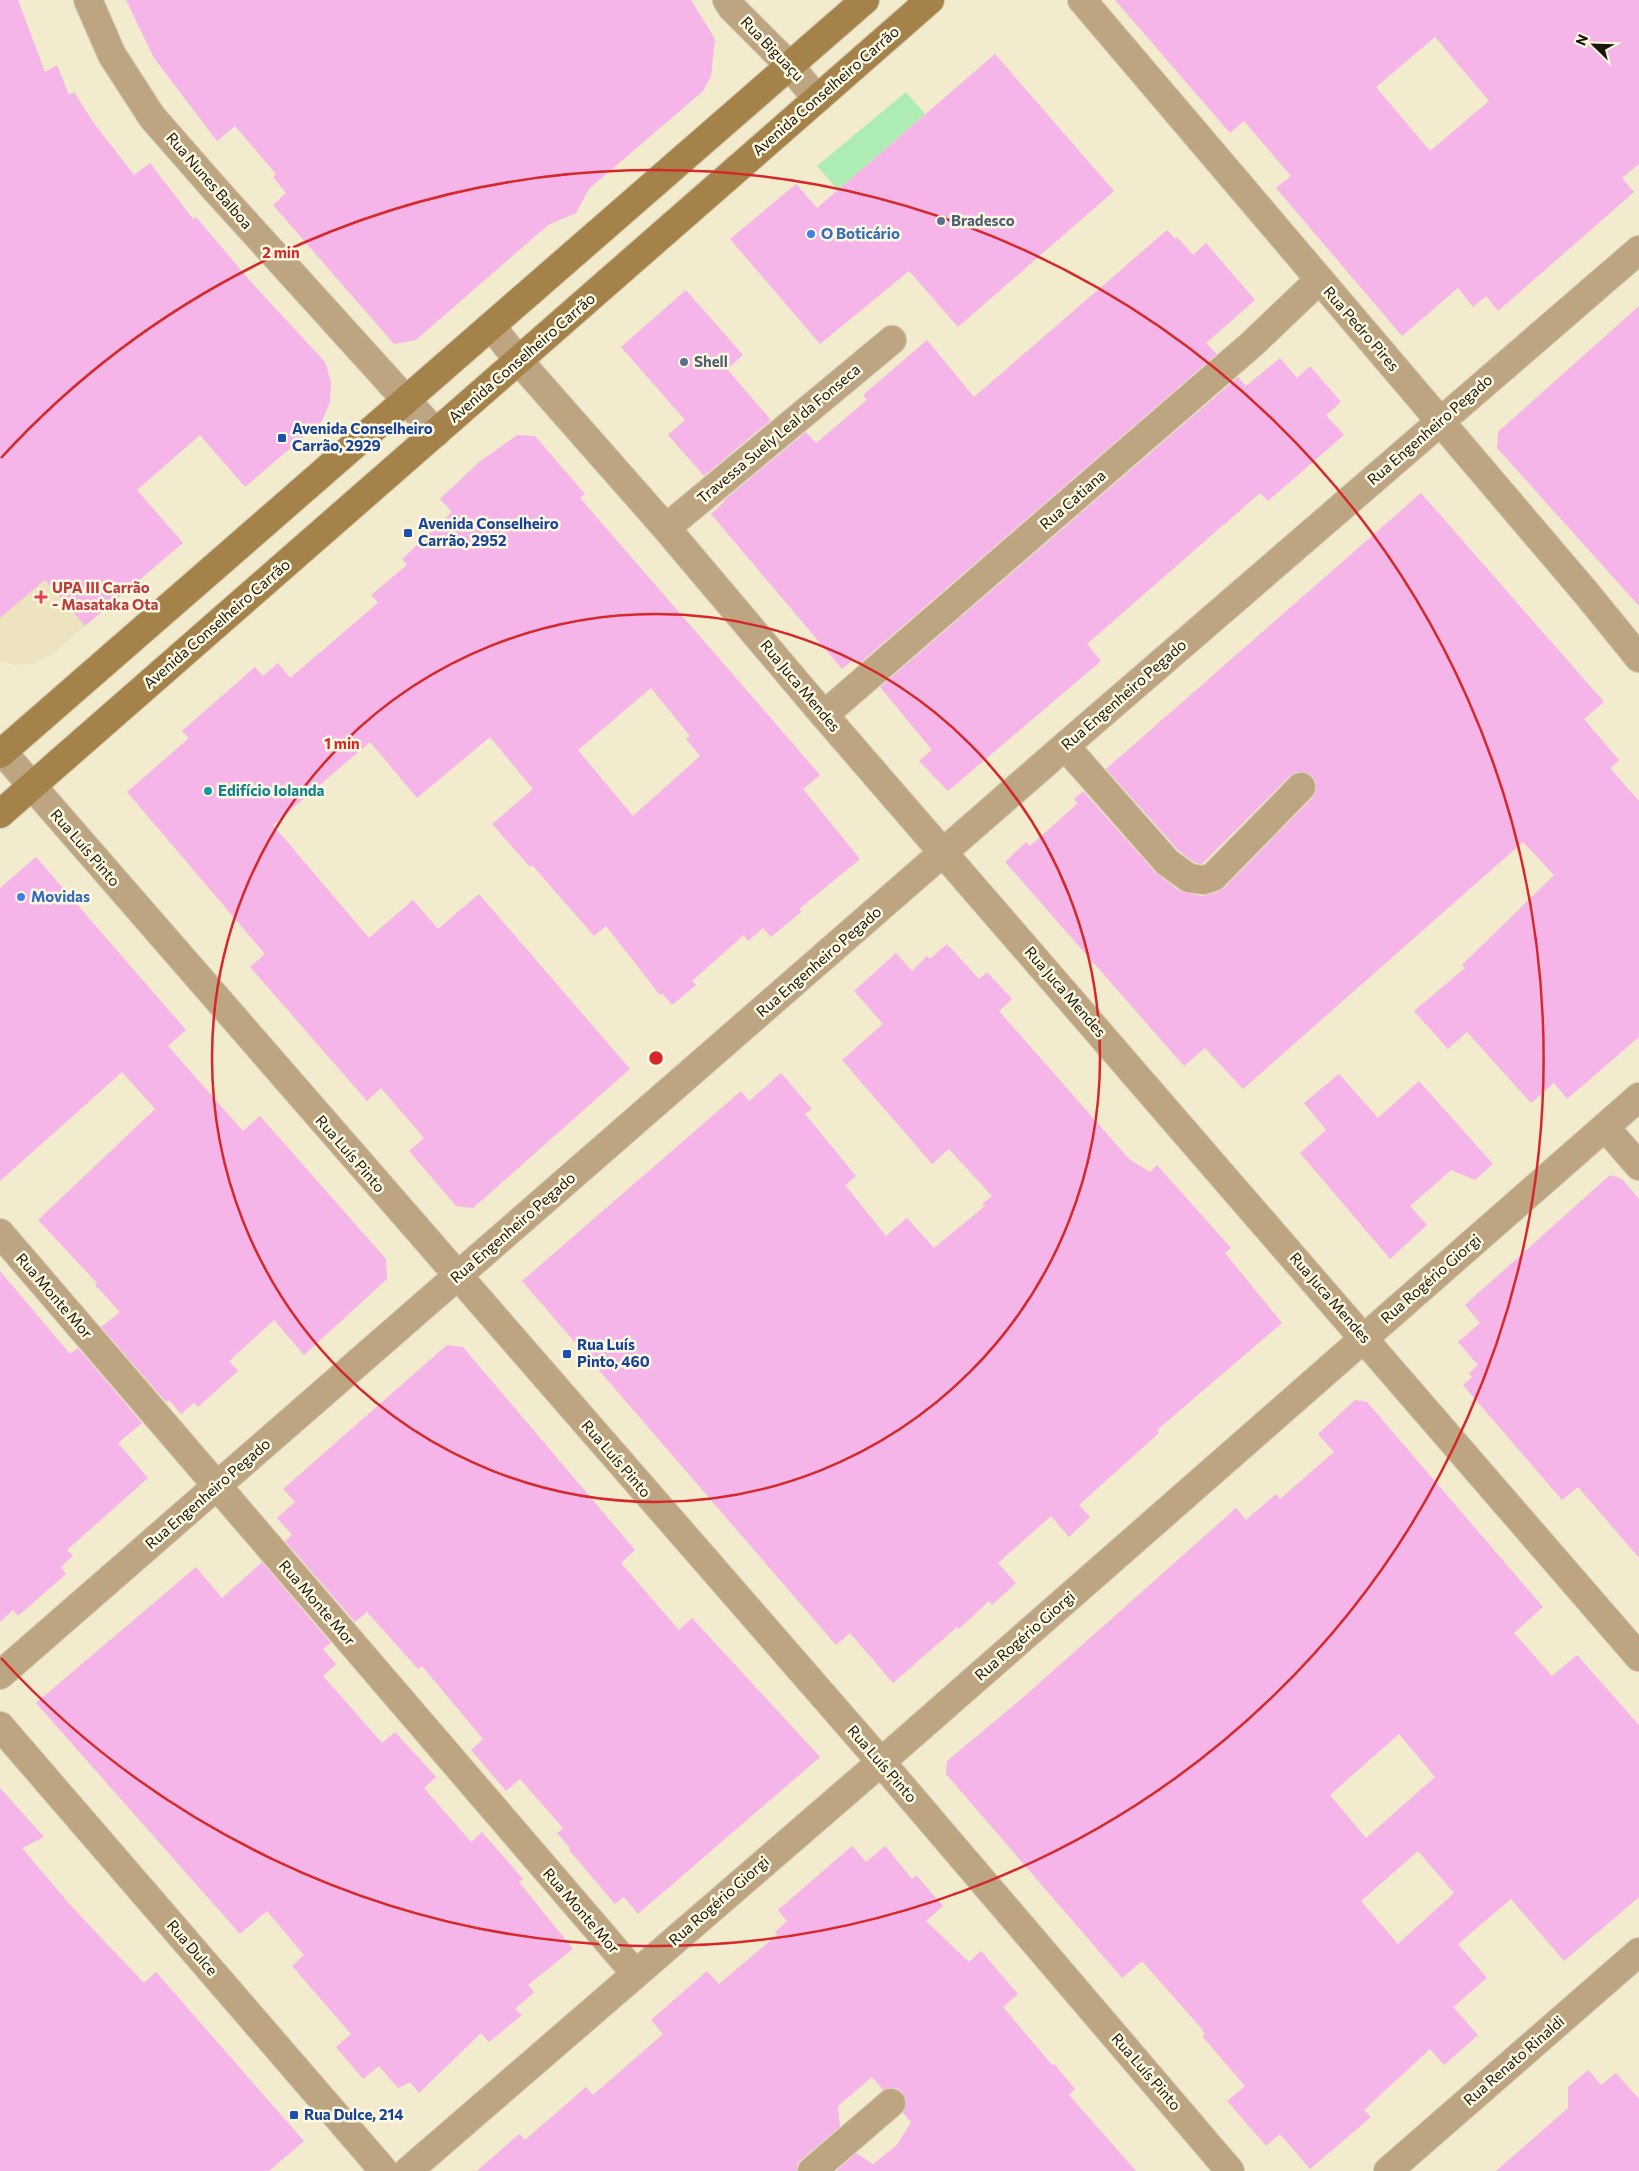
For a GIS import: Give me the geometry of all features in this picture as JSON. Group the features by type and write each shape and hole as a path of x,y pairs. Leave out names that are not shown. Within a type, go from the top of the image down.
{"main road":[{"path":"1,752 865,0"},
{"name":"Avenida Conselheiro Carrão","path":"0,814 930,0"}],"street":[{"name":"Rua Nunes Balboa","path":"88,0 112,55 152,117 214,190 436,434"},
{"name":"Rua Biguaçu","path":"727,0 732,8 790,66 817,99"},
{"name":"Rua Pedro Pires","path":"1082,0 1587,594 1639,658"},
{"name":"Rua Engenheiro Pegado","path":"0,1676 1065,746 1639,250"},
{"name":"Rua Catiana","path":"824,715 1252,344 1319,280"},
{"name":"Rua Juca Mendes","path":"491,326 519,361 666,528 824,715 1639,1657"},
{"name":"Travessa Suely Leal da Fonseca","path":"666,528 892,340"},
{"path":"1065,746 1167,862 1188,878 1204,880 1213,877 1301,787"},
{"name":"Rua Luís Pinto","path":"1,752 881,1762 1230,2171"},
{"name":"Rua Rogério Giorgi","path":"408,2171 881,1762 1639,1097"},
{"path":"1606,1126 1639,1166"},
{"name":"Rua Monte Mor","path":"0,1233 635,1973"},
{"name":"Rua Dulce","path":"0,1726 384,2171"},
{"name":"Rua Renato Rinaldi","path":"1388,2171 1639,1952"},
{"path":"812,2171 890,2103"}],"shaded area":[{"name":"UPA III Carrão - Masataka Ota","path":"0,529 85,626 52,655 33,664 17,665 0,661"}],"green space":[{"path":"906,92 925,114 838,190 817,166"}],"building":[{"path":"0,0 18,0 45,72 57,65 69,95 74,92 93,122 134,175 150,163 193,219 196,217 252,283 325,362 331,382 330,402 322,421 245,487 200,435 137,490 183,543 85,626 45,580 0,618"},
{"path":"126,0 691,0 715,39 711,76 703,91 589,189 576,213 548,225 416,340 394,344 273,205 286,193 273,177 276,174 235,126 217,141 154,58"},
{"path":"1115,0 1639,0 1639,164 1622,178 1634,192 1498,311 1486,296 1473,307 1458,288 1402,336 1276,188 1291,176 1244,121 1230,133","holes":["1435,37 1489,101 1430,151 1376,87"]},
{"path":"995,54 1114,191 958,327 909,271 820,344 730,239 796,184 817,208"},
{"path":"1167,230 1175,239 1177,237 1193,255 1206,243 1255,300 1206,343 1217,354 860,663 855,658 842,669 711,514 724,500 806,432 816,443 867,400 863,395 927,340 974,397"},
{"name":"Shell","path":"686,290 743,355 727,369 771,420 704,476 668,435 685,420 621,347"},
{"path":"1639,306 1639,606 1497,448 1498,432"},
{"path":"1280,358 1297,378 1310,366 1341,402 1326,415 1344,435 1268,501 1260,493 1087,644 1101,661 948,791 919,761 932,750 880,687 1238,377 1246,386"},
{"path":"517,435 535,436 585,494 580,498 820,775 803,789 860,859 799,909 801,912 771,937 763,928 748,941 744,935 692,981 696,985 672,1005 662,993 660,995 606,926 594,936 532,865 530,867 492,824 533,789 490,737 417,798 370,742 273,825 369,938 413,900 438,929 479,894 630,1069 473,1208 456,1206 409,1151 424,1138 381,1088 367,1101 250,967 265,954 127,792 189,738 182,731 255,667 263,676 278,663 290,678 378,603 371,595 407,565 402,559 452,512 440,499 479,462","holes":["651,688 690,736 686,739 700,756 633,816 578,750"]},
{"path":"1421,493 1604,702 1584,719 1619,760 1610,768 1639,801 1639,1037 1567,1099 1554,1083 1531,1103 1467,1032 1448,1049 1414,1011 1465,968 1462,965 1554,875 1523,842 1243,1089 1205,1048 1184,1066 1005,862 1026,842 1030,846 1078,803 1074,799 1083,791 1155,872 1180,891 1202,896 1218,892 1224,888 1312,798 1316,790 1316,782 1312,776 1304,772 1296,772 1290,776 1202,864 1195,863 1178,850 1106,769"},
{"path":"36,857 186,1030 168,1046 243,1131 260,1116 386,1259 387,1279 304,1355 274,1320 229,1361 238,1371 198,1407 194,1403 181,1414 169,1400 166,1402 101,1327 120,1312 95,1285 97,1283 38,1220 155,1109 122,1072 0,1181 0,888"},
{"path":"947,944 979,979 987,972 1012,999 999,1011 1129,1159 1150,1172 1157,1165 1231,1248 1225,1253 1282,1323 1157,1430 1159,1433 1079,1505 1090,1517 1069,1537 1051,1516 998,1563 1016,1583 992,1605 989,1601 959,1629 957,1627 893,1683 850,1633 836,1645 522,1281 741,1091 749,1101 781,1073 812,1109 805,1114 856,1176 845,1185 886,1236 907,1218 934,1248 985,1206 982,1204 992,1196 949,1149 932,1164 842,1060 883,1024 854,991 896,953 912,971 927,956 930,959"},
{"path":"1339,1074 1378,1118 1419,1081 1493,1164 1475,1180 1451,1170 1410,1206 1427,1225 1390,1259 1300,1153 1326,1130 1304,1103"},
{"path":"1610,1175 1622,1179 1639,1199 1639,1558 1578,1487 1562,1500 1463,1385 1472,1377 1469,1373 1478,1365 1458,1342 1480,1323 1465,1305"},
{"path":"0,1271 70,1354 78,1348 142,1423 118,1443 148,1478 67,1550 73,1556 61,1567 66,1574 18,1616 13,1610 0,1622"},
{"path":"447,1345 463,1347 635,1550 621,1563 679,1630 692,1618 820,1757 638,1914 624,1897 615,1904 557,1833 563,1828 520,1779 506,1791 471,1750 483,1739 422,1666 418,1669 367,1612 355,1622 285,1541 292,1535 277,1518 295,1502 283,1489"},
{"path":"1355,1400 1367,1402 1543,1607 1514,1633 1552,1676 1577,1655 1639,1725 1639,1897 1564,1961 1511,1899 1458,1944 1487,1978 1453,2007 1478,2035 1444,2065 1430,2049 1364,2110 1371,2117 1310,2169 1280,2134 1266,2146 1227,2101 1245,2086 1202,2036 1205,2034 1201,2028 1142,1961 1122,1978 946,1774 947,1761 1026,1695 1236,1508 1246,1520 1276,1494 1280,1499 1334,1452 1318,1434","holes":["1399,1734 1435,1777 1366,1838 1330,1795","1418,1851 1454,1893 1398,1944 1361,1901"]},
{"path":"262,1562 331,1643 323,1649 336,1664 323,1676 382,1743 395,1732 436,1777 424,1788 471,1842 482,1832 523,1879 519,1882 573,1949 528,1985 534,1992 515,2009 522,2015 489,2042 481,2033 419,2093 410,2082 398,2088 379,2066 363,2079 336,2047 351,2034 292,1966 304,1955 267,1911 240,1934 36,1703 196,1567 222,1598"},
{"path":"0,1788 44,1837 22,1848 72,1907 144,1983 156,1972 304,2141 269,2171 0,2171"},
{"path":"852,1846 866,1862 885,1846 912,1879 916,1875 943,1906 926,1921 969,1962 981,1951 1018,1994 1003,2007 1075,2089 1069,2095 1136,2171 836,2171 856,2153 873,2164 897,2145 911,2122 903,2113 906,2101 902,2092 896,2088 883,2090 872,2077 838,2106 840,2127 802,2159 797,2165 797,2171 477,2171 519,2134 525,2140 586,2087 593,2095 663,2034 651,2020 707,1971 719,1984 777,1935 775,1932 787,1921 778,1910"},
{"path":"1588,2070 1601,2085 1616,2073 1639,2099 1639,2171 1496,2171 1568,2108 1568,2087"}],"place":[{"name":"Bradesco","path":"941,221"},
{"name":"O Boticário","path":"811,234"},
{"name":"Shell","path":"684,362"},
{"name":"Avenida Conselheiro Carrão, 2929","path":"282,438"},
{"name":"Avenida Conselheiro Carrão, 2952","path":"408,533"},
{"name":"UPA III Carrão - Masataka Ota","path":"41,597"},
{"name":"Edifício Iolanda","path":"208,791"},
{"name":"Movidas","path":"21,897"},
{"name":"Rua Luís Pinto, 460","path":"567,1354"},
{"name":"Rua Dulce, 214","path":"294,2115"}]}
